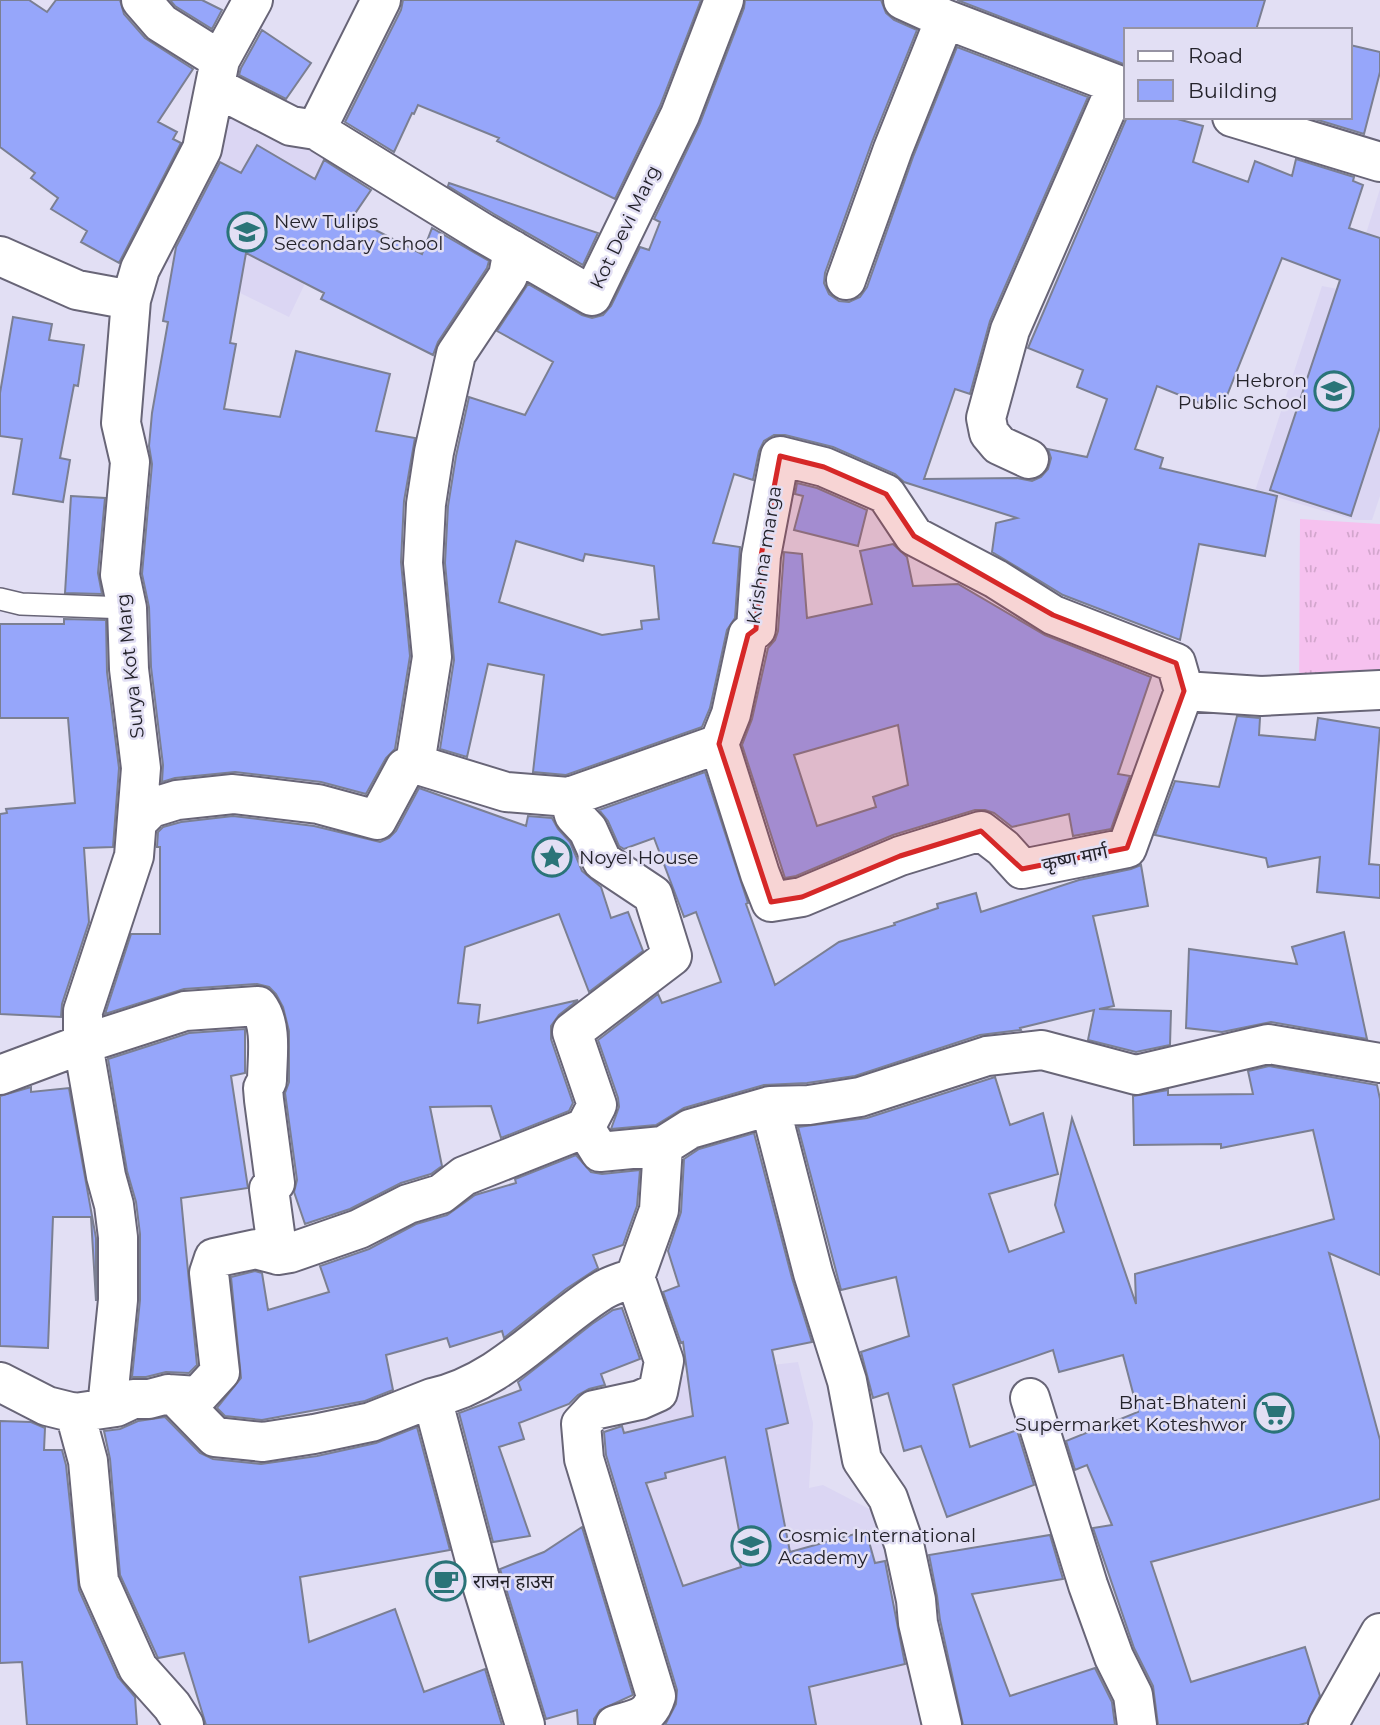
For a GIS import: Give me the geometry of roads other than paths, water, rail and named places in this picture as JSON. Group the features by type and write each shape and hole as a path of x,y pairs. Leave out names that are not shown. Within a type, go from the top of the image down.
{"street":[{"path":"141,0 161,23 218,73"},
{"name":"Surya Kot Marg","path":"91,1411 118,1300 118,1237 83,1044 83,1010 134,856 141,768 129,669 127,608 120,575 130,462 121,423 131,300 140,269 176,204 202,149 218,73 253,0"},
{"path":"316,130 381,0"},
{"name":"Kot Devi Marg","path":"218,73 291,126 316,130 592,296 680,115 724,0"},
{"path":"903,0 945,19 1122,87 1010,330 986,418 989,433 999,444 1029,458"},
{"path":"846,280 893,149 945,19"},
{"path":"1239,119 1380,162"},
{"path":"415,764 432,657 423,564 426,504 434,452 456,354 508,276 513,250"},
{"path":"0,256 77,290 131,300"},
{"name":"Krishna marga","path":"719,744 731,715 748,635 756,629 761,556 780,456 824,467 886,494 914,536 996,579 1053,615 1176,663 1184,691"},
{"path":"1184,691 1261,696 1380,690"},
{"name":"कृष्ण मार्ग","path":"719,744 771,902 802,897 900,856 981,831 1003,848 1022,869 1127,848 1184,691"},
{"path":"137,822 151,808 177,800 233,794 318,804 377,820 405,768 415,764 506,792 569,797 719,744"},
{"path":"0,1382 47,1406 91,1411 133,1399 149,1399 168,1394 198,1396 220,1372 209,1273 214,1258 256,1248 278,1255 290,1253 359,1229 408,1204 441,1194 464,1176 585,1128 597,1105 572,1032 672,956 653,895 602,861 588,830 574,815 569,797"},
{"path":"0,1075 83,1044 186,1011 258,1006 262,1011 267,1034 267,1081 263,1088 275,1183 269,1189 278,1255"},
{"path":"585,1128 600,1152 663,1146 690,1129 770,1106 809,1105 860,1097 987,1056 1042,1050 1136,1075 1268,1044 1380,1063"},
{"path":"770,1106 813,1273 847,1381 862,1460 888,1497 904,1544 918,1623 942,1725"},
{"path":"615,1725 645,1716 652,1708 656,1696 583,1459 581,1424 594,1410 640,1400 658,1392 664,1361 635,1277 659,1210 663,1146"},
{"path":"168,1394 178,1399 215,1437 263,1442 371,1422 432,1398 454,1393 484,1378 602,1291 635,1277"},
{"path":"432,1398 479,1575 525,1725"},
{"path":"1030,1398 1093,1597 1114,1657 1133,1695 1137,1725"},
{"path":"91,1411 88,1461 99,1581 138,1668 172,1706 184,1725"},
{"path":"1328,1725 1380,1633"}],"lane":[{"path":"0,599 21,604 127,608"}],"place":[{"name":"New Tulips Secondary School","path":"247,232"},
{"name":"Hebron Public School","path":"1334,391"},
{"name":"Noyel House","path":"552,857"},
{"name":"Bhat-Bhateni Supermarket Koteshwor","path":"1274,1413"},
{"name":"Cosmic International Academy","path":"751,1546"},
{"name":"राजन हाउस","path":"446,1581"}]}
